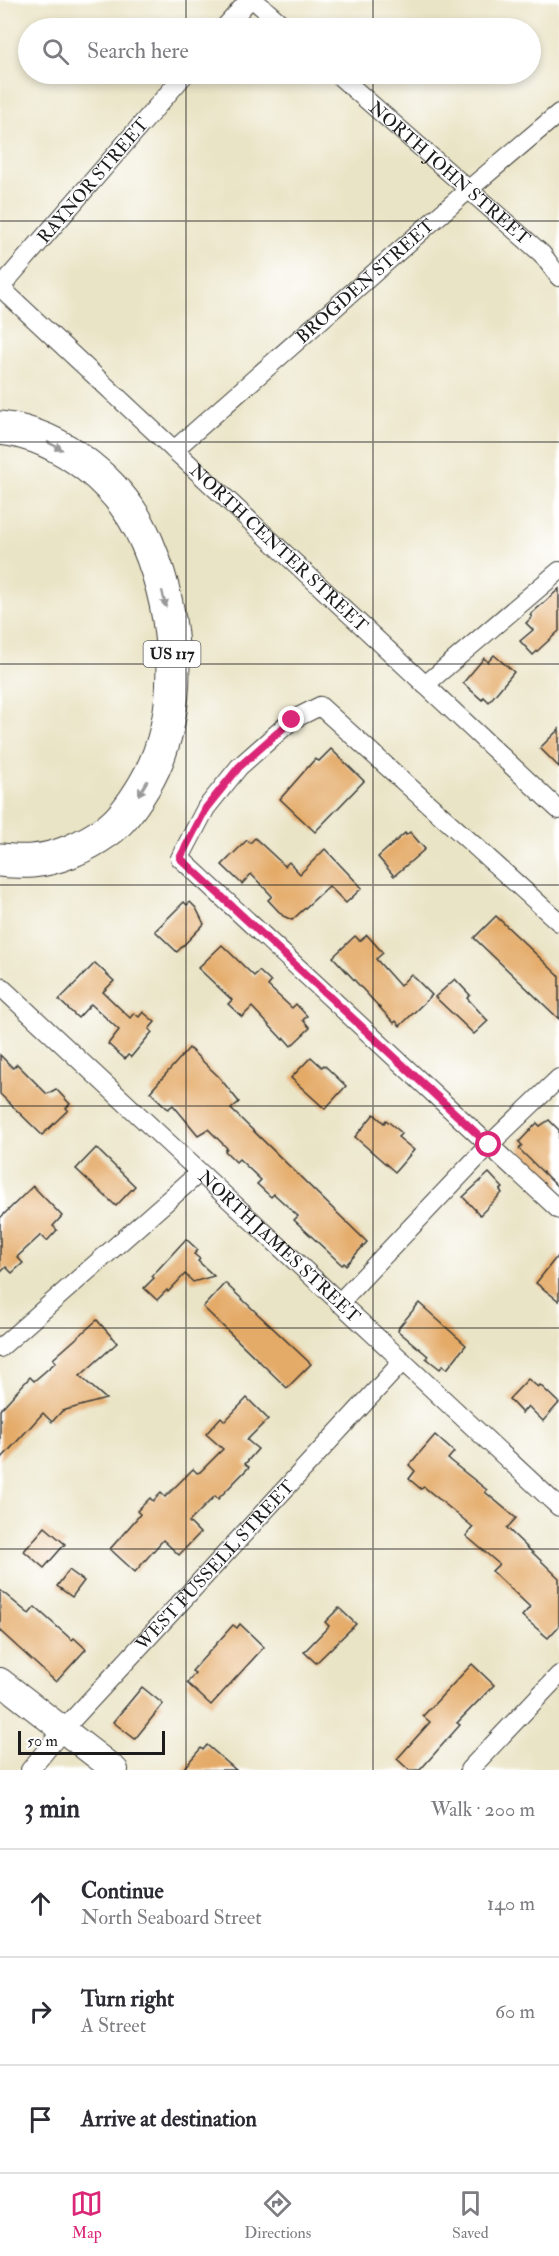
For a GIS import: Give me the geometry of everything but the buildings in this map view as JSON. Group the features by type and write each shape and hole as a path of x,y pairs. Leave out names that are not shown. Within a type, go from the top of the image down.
{"highway":[{"name":"US 117","path":"0,428 20,430 53,444 83,461 128,510 147,543 160,584 169,622 172,657 172,693 166,729 155,768 134,802 109,830 69,852 33,861 0,860"}],"main road":[{"path":"0,1681 115,1770"}],"street":[{"path":"233,18 249,0"},
{"path":"254,0 275,18"},
{"name":"RAYNOR STREET","path":"0,288 176,84"},
{"name":"NORTH JOHN STREET","path":"348,84 542,254 559,277"},
{"name":"BROGDEN STREET","path":"174,450 468,190 559,113"},
{"name":"NORTH CENTER STREET","path":"0,288 559,810"},
{"path":"425,685 559,571"},
{"path":"559,922 320,706 292,720 239,767 206,808 180,858 559,1210"},
{"name":"NORTH JAMES STREET","path":"0,986 559,1507"},
{"path":"339,1303 489,1145 559,1078"},
{"path":"0,1348 199,1173"},
{"name":"WEST FUSSELL STREET","path":"30,1770 62,1731 402,1362"},
{"path":"469,1770 559,1675"}],"route":[{"path":"292,720 239,767 206,808 180,858 489,1145"}]}
